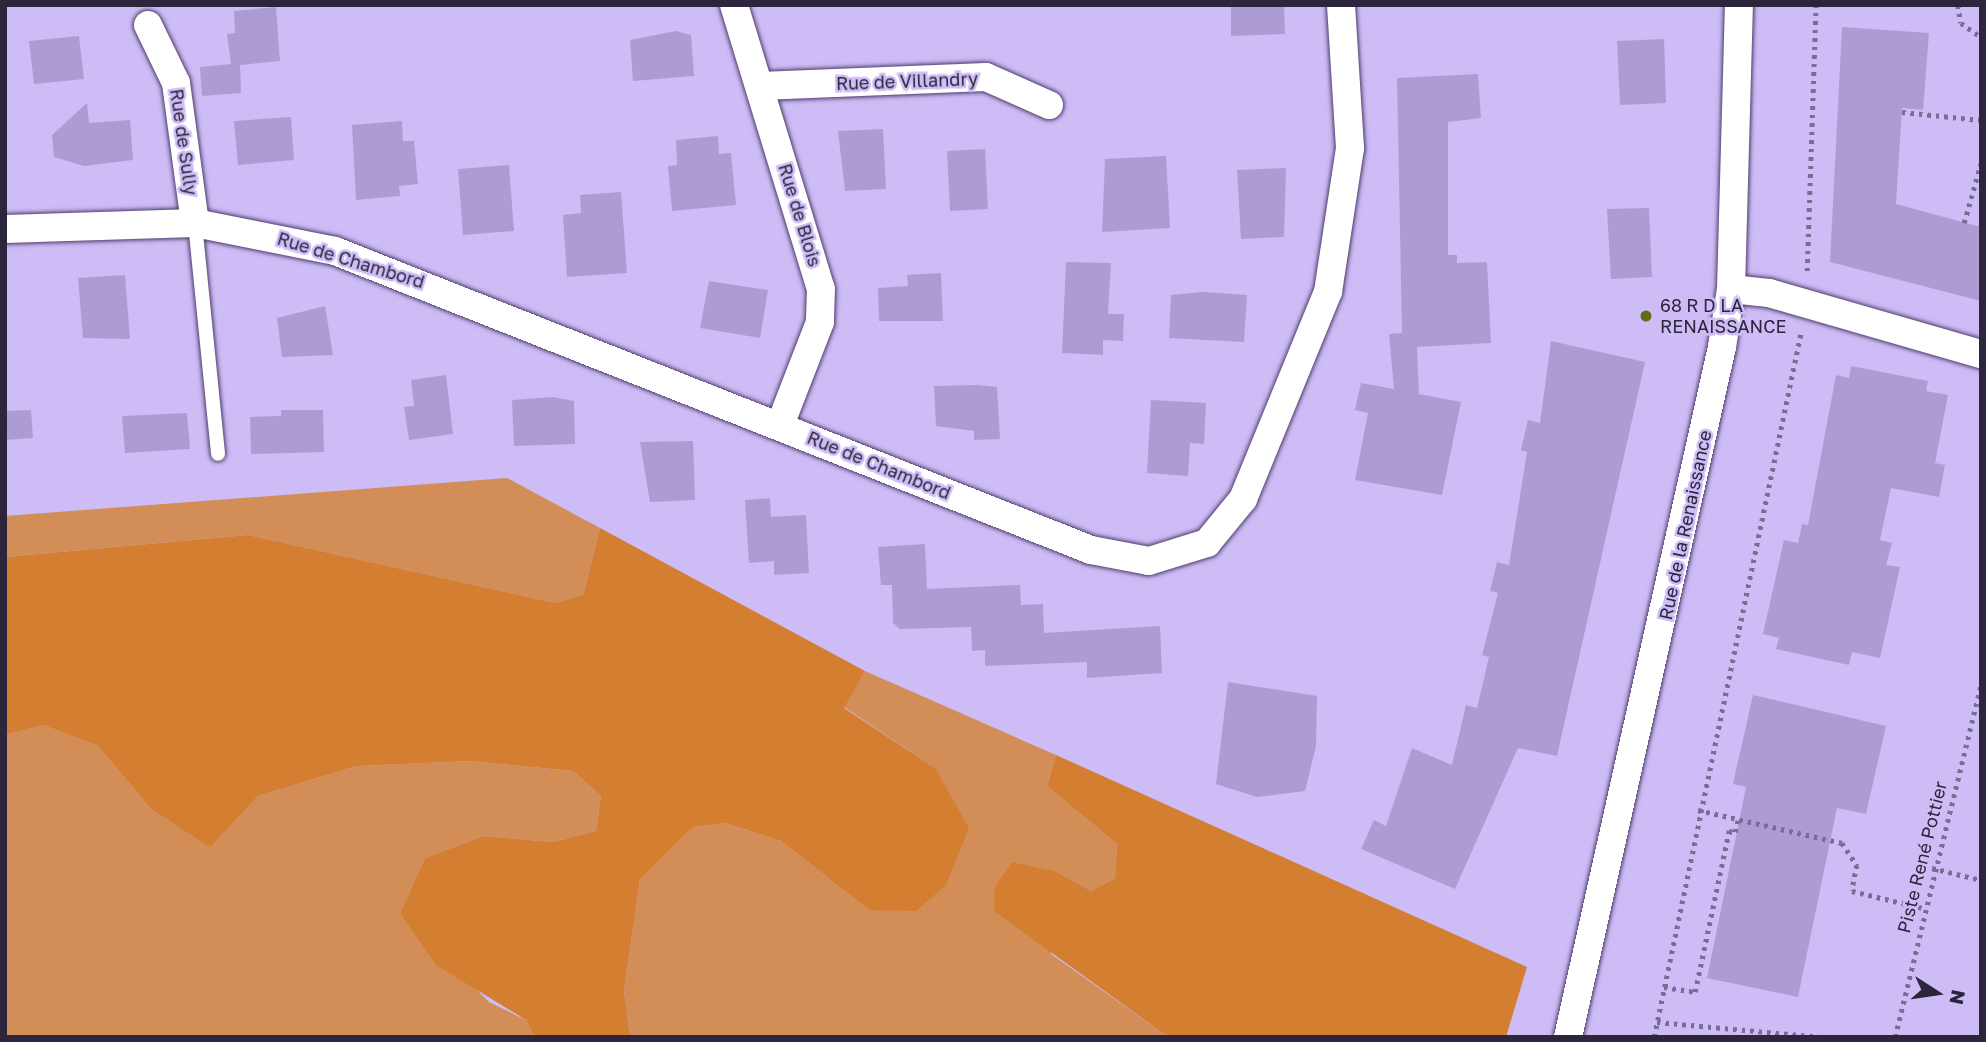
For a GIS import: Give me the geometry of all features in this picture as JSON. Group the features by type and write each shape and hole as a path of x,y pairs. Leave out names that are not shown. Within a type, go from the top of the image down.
{"street":[{"name":"Rue de Blois","path":"734,5 821,289 820,322 780,425"},
{"name":"Rue de Chambord","path":"5,229 195,223 335,251 425,282 1091,550 1149,561 1207,543 1243,499 1328,292 1345,214 1350,148 1341,5"},
{"name":"Rue de la Renaissance","path":"1568,1037 1647,700 1731,289 1740,5"},
{"name":"Rue de Sully","path":"148,25 176,83 195,223"},
{"name":"Rue de Villandry","path":"760,86 986,78 1049,105"},
{"path":"1731,289 1807,304 1981,354"}],"lane":[{"path":"195,223 218,454"}],"path":[{"path":"1654,1037 1698,810 1807,304 1816,5"},
{"path":"1958,5 1961,23 1981,37"},
{"path":"1902,112 1981,120"},
{"path":"1964,223 1981,163"},
{"name":"Piste René Pottier","path":"1895,1037 1923,908 1981,685"},
{"path":"1698,810 1842,843 1857,865 1852,891 1923,908"},
{"path":"1664,987 1695,992 1729,831 1735,832 1738,820"},
{"path":"1933,868 1981,880"},
{"path":"1657,1022 1821,1037"}],"shaded area":[{"path":"507,478 600,528 583,595 555,603 248,535 5,557 5,516"},
{"path":"600,528 865,671 844,708 935,768 969,828 946,885 916,911 869,910 781,841 725,823 693,827 640,880 624,990 630,1037 534,1037 526,1020 436,965 400,913 425,858 483,836 553,842 596,831 601,796 573,771 470,761 357,766 258,796 210,848 151,809 98,746 43,725 5,735 5,557 248,535 555,603 583,595"},
{"path":"865,671 1056,755 1047,786 1117,844 1115,878 1091,891 1057,872 1051,954 1168,1037 630,1037 624,990 640,880 693,827 725,823 781,841 869,910 935,768 844,707"},
{"path":"43,725 98,746 151,809 210,848 258,796 357,766 470,761 573,771 601,796 596,831 553,842 483,836 425,858 400,913 489,1002 526,1020 534,1037 5,1037 5,735"},
{"path":"1056,755 1527,967 1506,1037 1168,1037 994,911 995,887 1012,862 1057,872 1091,891 1115,878 1117,844 1047,786"}],"building":[{"path":"1231,5 1284,5 1285,34 1231,36"},
{"path":"276,7 280,61 240,65 241,93 202,96 200,67 231,64 227,34 235,33 234,11"},
{"path":"1842,27 1929,33 1923,110 1902,108 1896,204 1981,227 1981,301 1830,262"},
{"path":"676,31 691,35 694,76 633,81 630,40"},
{"path":"79,36 84,79 34,84 29,41"},
{"path":"1664,39 1666,103 1620,105 1617,41"},
{"path":"1478,74 1481,118 1448,122 1448,255 1457,255 1457,263 1487,262 1491,343 1417,347 1419,394 1461,402 1442,495 1355,480 1368,413 1355,410 1361,383 1394,389 1389,334 1402,333 1397,78"},
{"path":"87,103 89,123 130,120 133,160 84,166 54,157 52,135"},
{"path":"291,117 294,160 238,165 234,121"},
{"path":"402,121 403,141 414,141 418,184 399,186 400,196 356,200 352,125"},
{"path":"883,129 886,189 845,191 838,131"},
{"path":"718,136 719,154 731,153 736,205 672,211 668,166 677,165 676,140"},
{"path":"985,149 988,209 950,211 947,151"},
{"path":"1166,156 1170,228 1102,232 1105,159"},
{"path":"509,165 514,231 463,235 458,169"},
{"path":"1286,168 1284,237 1241,239 1237,170"},
{"path":"621,192 627,273 567,277 563,215 581,213 580,195"},
{"path":"1649,208 1652,277 1611,279 1607,209"},
{"path":"1066,262 1111,263 1108,314 1124,314 1123,341 1103,340 1103,355 1062,353"},
{"path":"941,273 943,321 879,321 878,288 908,286 907,275"},
{"path":"125,275 130,339 83,338 78,278"},
{"path":"709,281 768,290 760,338 700,328"},
{"path":"1203,292 1247,295 1244,342 1169,338 1171,295"},
{"path":"325,306 333,355 282,357 277,318"},
{"path":"1551,341 1645,362 1557,756 1518,748 1455,889 1361,849 1374,820 1386,826 1412,748 1452,765 1466,705 1477,708 1489,657 1482,655 1498,593 1490,591 1497,562 1509,565 1527,452 1521,450 1528,420 1540,423"},
{"path":"1851,366 1928,381 1926,391 1948,395 1935,463 1945,465 1939,497 1891,488 1880,540 1892,543 1886,565 1900,567 1880,658 1852,652 1849,665 1776,649 1779,638 1763,634 1784,540 1798,543 1802,524 1808,525 1836,375 1849,378"},
{"path":"446,375 453,434 409,440 404,407 414,406 411,380"},
{"path":"934,386 997,387 1000,439 974,440 974,431 936,426"},
{"path":"553,397 574,401 575,444 514,446 512,400"},
{"path":"1151,400 1206,403 1204,444 1190,443 1188,476 1147,473"},
{"path":"31,410 33,438 5,440 5,411"},
{"path":"281,410 323,410 324,452 251,454 250,417 281,416"},
{"path":"187,413 190,449 125,453 122,416"},
{"path":"693,441 695,500 650,502 640,442"},
{"path":"770,498 771,517 806,515 809,573 774,575 774,561 749,563 745,500"},
{"path":"925,544 927,589 1020,585 1021,605 1043,604 1044,633 1160,626 1162,673 1087,678 1087,662 985,666 985,650 972,651 971,627 900,629 893,623 892,585 881,585 878,547"},
{"path":"1228,682 1317,696 1316,746 1305,791 1257,797 1216,784"},
{"path":"1753,695 1886,726 1866,814 1837,808 1798,997 1707,978 1746,787 1733,784"}],"place":[{"name":"68 R D LA RENAISSANCE","path":"1646,316"}]}
